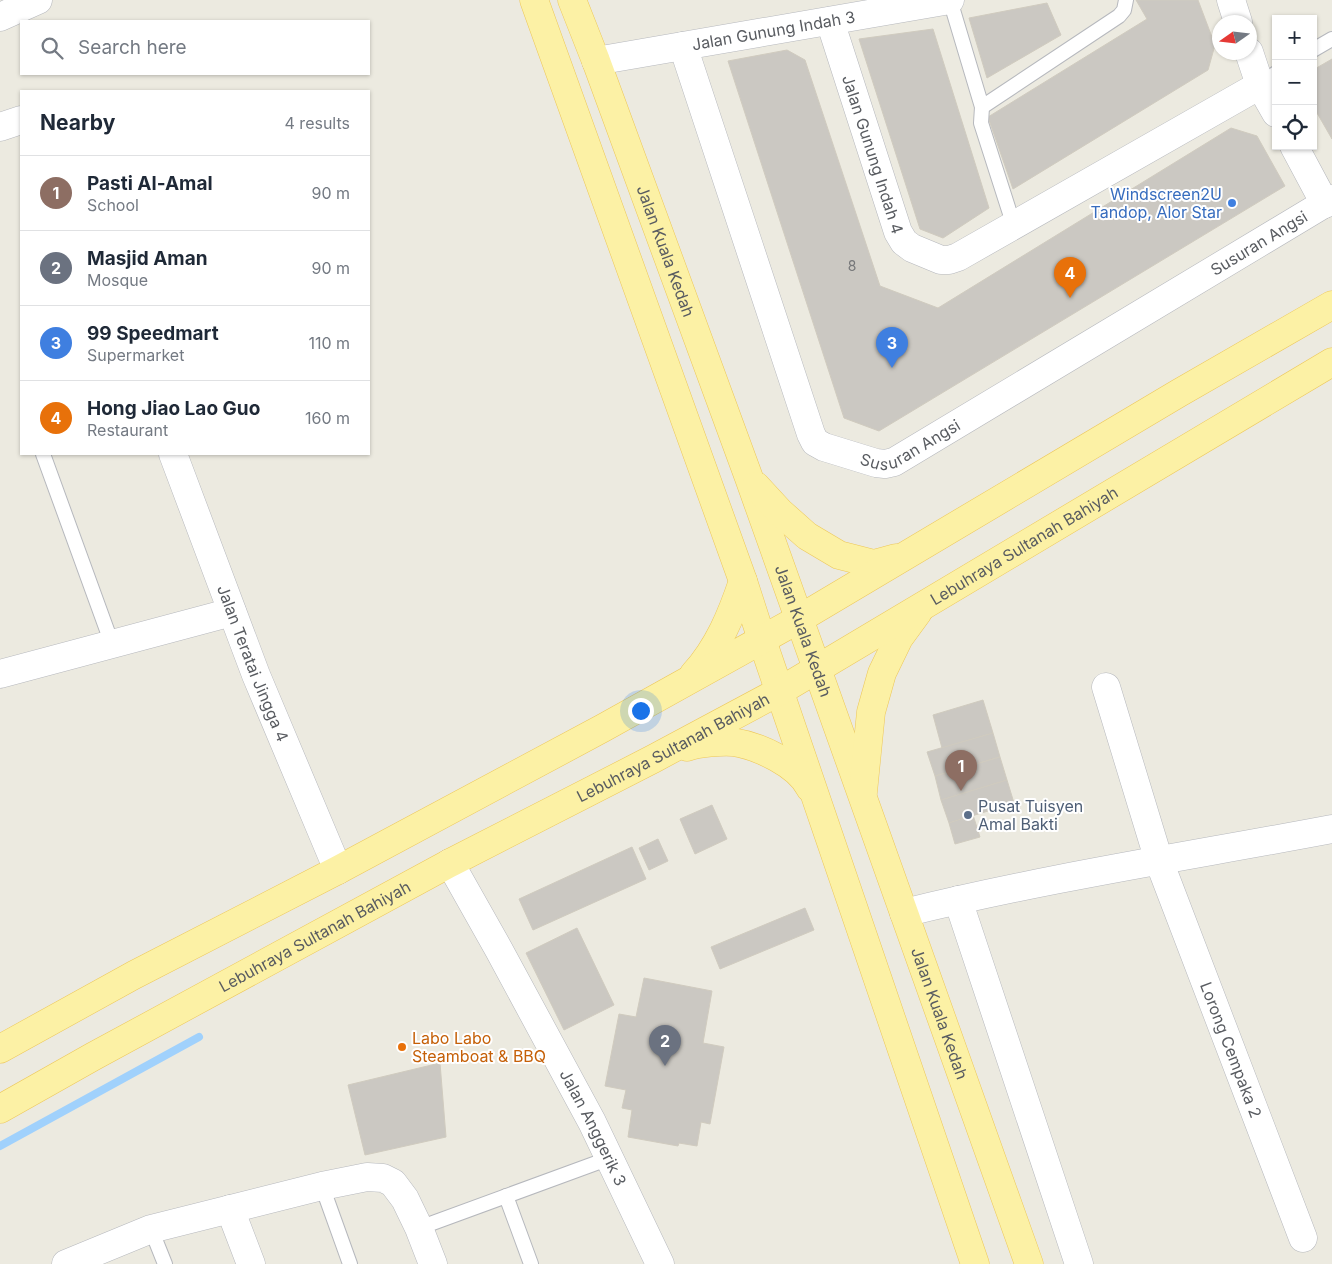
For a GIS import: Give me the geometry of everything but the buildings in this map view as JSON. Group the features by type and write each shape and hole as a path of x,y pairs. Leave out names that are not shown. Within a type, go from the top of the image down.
{"main road":[{"path":"572,0 536,6 743,581 975,1264"},
{"name":"Jalan Kuala Kedah","path":"572,0 800,619 1029,1264"},
{"path":"0,1049 134,975 338,870 800,619 1179,393 1332,305"},
{"name":"Lebuhraya Sultanah Bahiyah","path":"0,1109 450,863 653,759 780,691 1332,362"},
{"path":"749,478 807,536 839,555 874,564 906,556"},
{"path":"668,692 695,673 715,645 732,614 743,581"},
{"path":"862,796 871,712 882,673 899,638 923,605"},
{"path":"653,759 691,745 732,742 772,754 805,779 823,817"},
{"path":"0,1092 94,1056"}],"street":[{"path":"2,12 38,0"},
{"name":"Jalan Gunung Indah 3","path":"596,61 950,0"},
{"path":"1230,0 1235,15"},
{"name":"Jalan Gunung Indah 4","path":"830,21 898,232 904,242 912,248 941,260 958,257 1268,79"},
{"name":"Susuran Angsi","path":"683,46 811,434 816,442 824,447 876,463 894,462 1328,202"},
{"path":"1255,60 1268,79 1274,105"},
{"path":"0,127 20,120"},
{"path":"1296,150 1328,202"},
{"name":"Jalan Teratai Jingga 4","path":"173,455 256,675 338,870"},
{"path":"0,674 232,612"},
{"name":"Lorong Cempaka 2","path":"1106,687 1159,861 1303,1238"},
{"path":"904,913 958,900 1332,829"},
{"name":"Jalan Anggerik 3","path":"450,863 499,950 610,1158 660,1264"},
{"path":"958,900 1079,1264"},
{"path":"70,1263 151,1229 322,1186 367,1177 383,1178 393,1183 405,1200 419,1228 433,1264"},
{"path":"230,1210 251,1264"}],"lane":[{"path":"950,0 982,107 981,123 1014,226"},
{"path":"982,107 1119,16 1124,10 1126,0"},
{"path":"1317,48 1332,39"},
{"path":"43,455 112,644"},
{"path":"419,1228 610,1158"},
{"path":"322,1186 350,1264"},
{"path":"506,1196 531,1264"},
{"path":"151,1229 165,1264"}],"waterway":[{"path":"0,1146 199,1037"}],"place":[{"name":"Windscreen2U Tandop, Alor Star","path":"1232,203"},
{"name":"Hong Jiao Lao Guo","path":"1070,298"},
{"name":"99 Speedmart","path":"892,368"},
{"name":"Pasti Al-Amal","path":"961,791"},
{"name":"Pusat Tuisyen Amal Bakti","path":"968,815"},
{"name":"Labo Labo Steamboat & BBQ","path":"402,1047"},
{"name":"Masjid Aman","path":"665,1066"}]}
